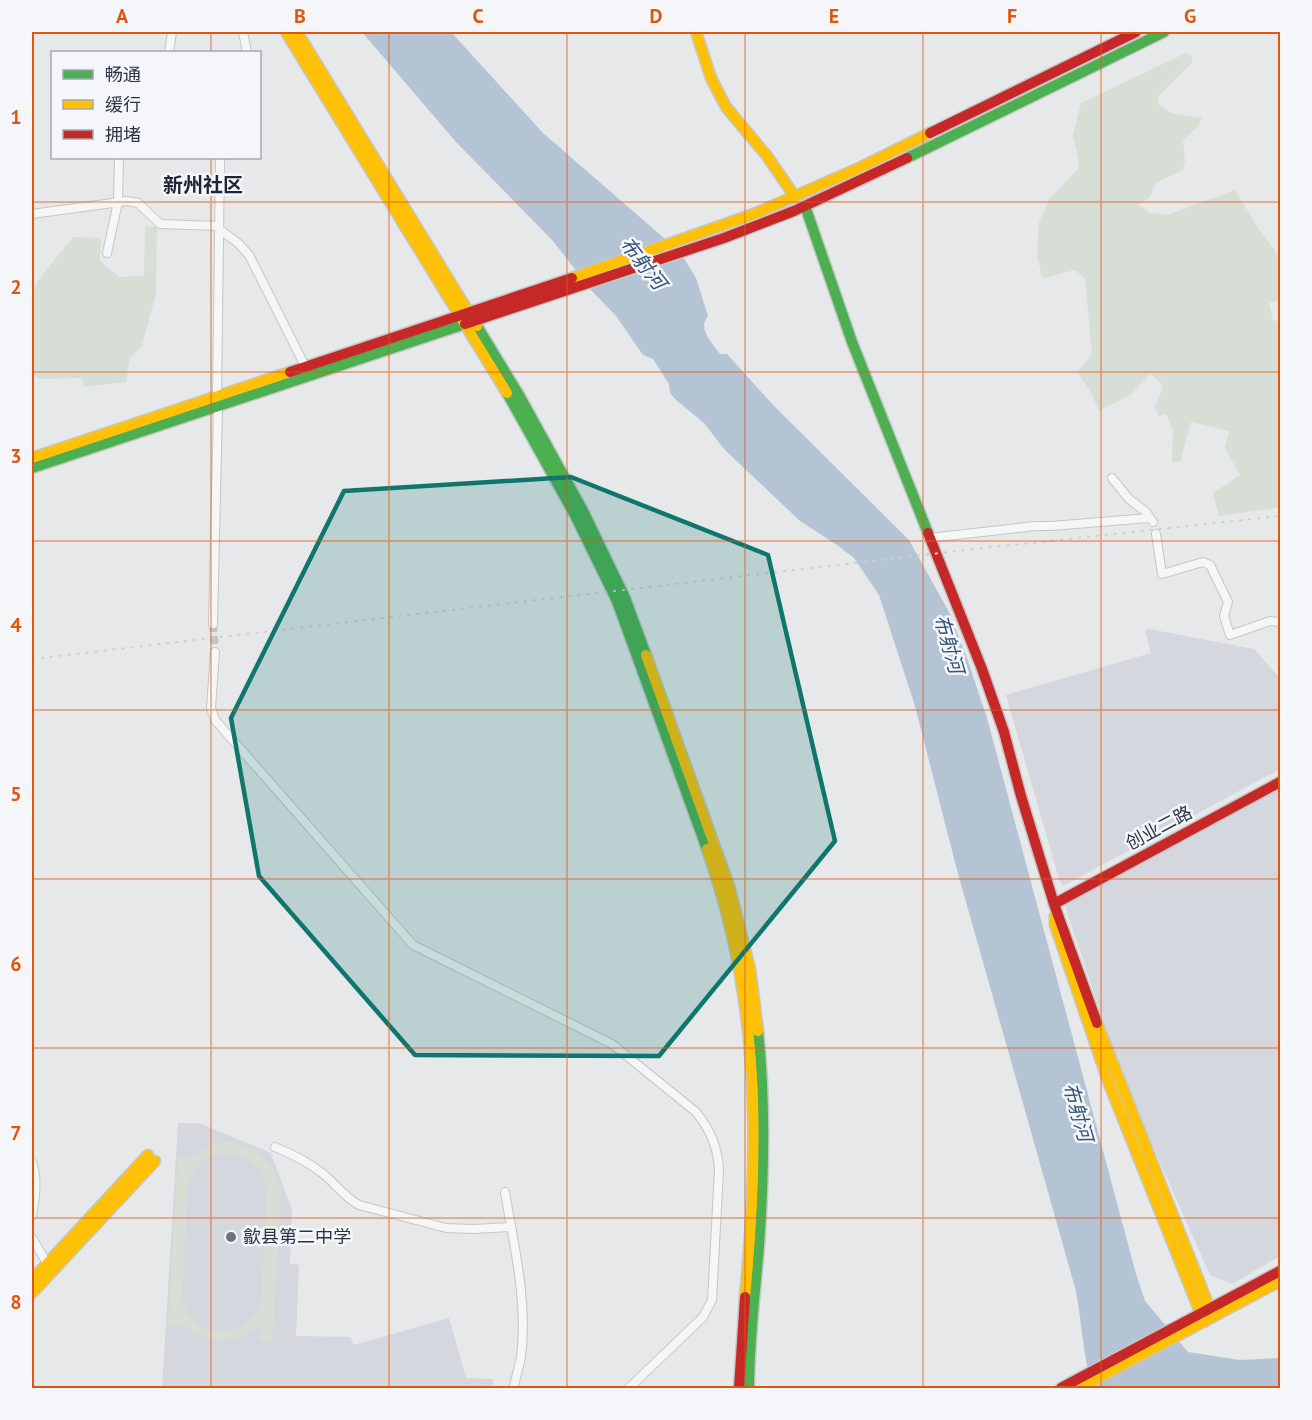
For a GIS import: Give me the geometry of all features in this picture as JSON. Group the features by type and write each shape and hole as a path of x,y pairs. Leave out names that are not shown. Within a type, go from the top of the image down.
{"main road":[{"path":"286,32 560,468 625,598 725,875 742,929 755,1005 763,1113 761,1222 750,1331 749,1389"},
{"path":"297,32 466,319 552,472 617,601 721,889 733,931 746,1006 754,1113 752,1221 741,1330 739,1389"},
{"path":"696,32 711,78 726,107 767,156 795,197"},
{"path":"32,468 217,402 562,286 795,197 888,155 1136,32"},
{"path":"562,286 701,246 805,206 894,165 1164,32"},
{"path":"805,206 852,342 993,700 1054,904 1055,925 1108,1081 1207,1315"},
{"path":"32,458 217,402 306,368 466,319"},
{"name":"创业二路","path":"1054,904 1281,782"},
{"path":"32,1280 46,1263 151,1158 32,1293"},
{"path":"1061,1389 1079,1385 1207,1315 1281,1271"},
{"path":"1207,1315 1281,1281"}],"street":[{"path":"169,51 172,32"},
{"path":"243,32 247,51"},
{"path":"107,253 118,202 119,159"},
{"path":"213,624 220,159"},
{"path":"32,214 127,201 138,203 160,224 219,228 249,255 306,368"},
{"path":"929,538 1035,526 1151,520 1146,512 1129,499 1112,478"},
{"path":"1156,534 1162,574 1203,562 1210,565 1228,602 1224,616 1230,635 1270,621 1281,622"},
{"path":"215,652 211,708 215,720 413,945 612,1044 696,1112 710,1133 717,1150 720,1170 712,1300 702,1317 629,1389"},
{"path":"275,1147 298,1156 321,1172 358,1205 442,1228 511,1227"},
{"path":"32,1162 35,1171 35,1200 32,1216"},
{"path":"505,1192 519,1266 522,1325 521,1357 514,1389"},
{"path":"32,1238 46,1263"}],"highlighted area":[{"path":"571,477 768,555 835,841 659,1056 415,1055 259,876 231,718 344,491"}],"shaded area":[{"path":"1186,53 1193,56 1191,64 1159,96 1158,104 1171,113 1202,118 1199,125 1183,140 1185,162 1183,170 1156,183 1150,197 1138,205 1151,213 1167,215 1235,190 1280,258 1280,301 1269,303 1273,321 1280,320 1280,507 1219,516 1213,493 1240,475 1225,448 1229,431 1191,422 1180,462 1172,462 1173,430 1166,414 1158,416 1155,407 1163,386 1151,374 1130,395 1099,411 1091,392 1077,372 1092,354 1085,279 1075,270 1042,277 1037,256 1039,222 1050,198 1077,170 1079,162 1073,135 1081,103"},
{"path":"145,226 157,227 156,294 142,346 130,357 126,382 84,387 82,378 40,379 32,374 32,291 42,275 73,237 101,238 100,261 119,277 144,276"},
{"path":"1149,629 1254,649 1280,678 1280,769 1063,886 1059,879 1006,695 1151,653 1145,631"},
{"path":"1280,787 1280,1256 1232,1284 1210,1275 1122,1077 1064,903"},
{"name":"歙县第二中学","path":"178,1123 199,1123 271,1153 292,1210 290,1264 299,1265 296,1336 350,1337 354,1345 449,1318 466,1378 493,1379 493,1387 511,1388 162,1388"},
{"path":"223,1142 250,1148 265,1159 279,1183 282,1183 272,1342 260,1341 261,1325 242,1337 220,1341 205,1338 186,1327 168,1326 178,1158 189,1158 208,1146","holes":["236,1154 254,1163 262,1174 267,1188 261,1303 253,1316 243,1325 232,1330 219,1331 207,1329 196,1322 188,1312 182,1298 188,1183 195,1170 204,1161 215,1155"]}],"water":[{"name":"布射河","path":"362,32 451,32 543,133 680,252 696,278 708,316 704,325 705,330 720,354 727,354 774,406 909,540 949,612 987,718 1145,1301 1188,1352 1240,1360 1280,1358 1280,1388 1093,1388 1076,1291 957,870 915,706 879,595 854,558 800,521 724,449 704,423 675,399 670,393 669,384 653,359 643,355 616,316 591,290 553,241 456,142"}],"tunnel":[{"path":"213,624 215,652"}],"railway":[{"path":"32,659 966,550 1280,516"}],"traffic: fast":[{"path":"907,158 1164,32"},
{"path":"805,206 852,342 928,533"},
{"path":"32,468 465,324"},
{"path":"477,326 519,395 583,511 625,598 646,655"},
{"path":"507,393 575,515 617,601 707,849"},
{"path":"749,1388 763,1166 763,1112 758,1031"}],"traffic: slow":[{"path":"286,32 507,393"},
{"path":"297,32 477,326"},
{"path":"696,32 711,78 726,107 767,156 795,197"},
{"path":"572,278 754,214 857,169 930,133"},
{"path":"32,458 290,372"},
{"path":"646,655 729,886 750,969 758,1031"},
{"path":"707,849 724,905 737,960 746,1015 751,1071 754,1126 753,1183 745,1297"},
{"path":"1055,916 1055,925 1108,1081 1204,1322"},
{"path":"1097,1023 1213,1317"},
{"path":"32,1280 148,1155"},
{"path":"32,1293 155,1161"},
{"path":"1079,1388 1280,1281"}],"traffic: jam":[{"path":"930,133 1136,32"},
{"path":"465,324 724,238 794,211 907,158"},
{"path":"290,372 572,278"},
{"path":"928,533 982,669 1004,732 1054,904 1097,1023"},
{"path":"1054,904 1280,782"},
{"path":"1061,1388 1280,1271"},
{"path":"739,1388 745,1297"}],"place":[{"name":"歙县第二中学","path":"231,1237"}],"district":[{"name":"新州社区","path":"203,185"}]}
